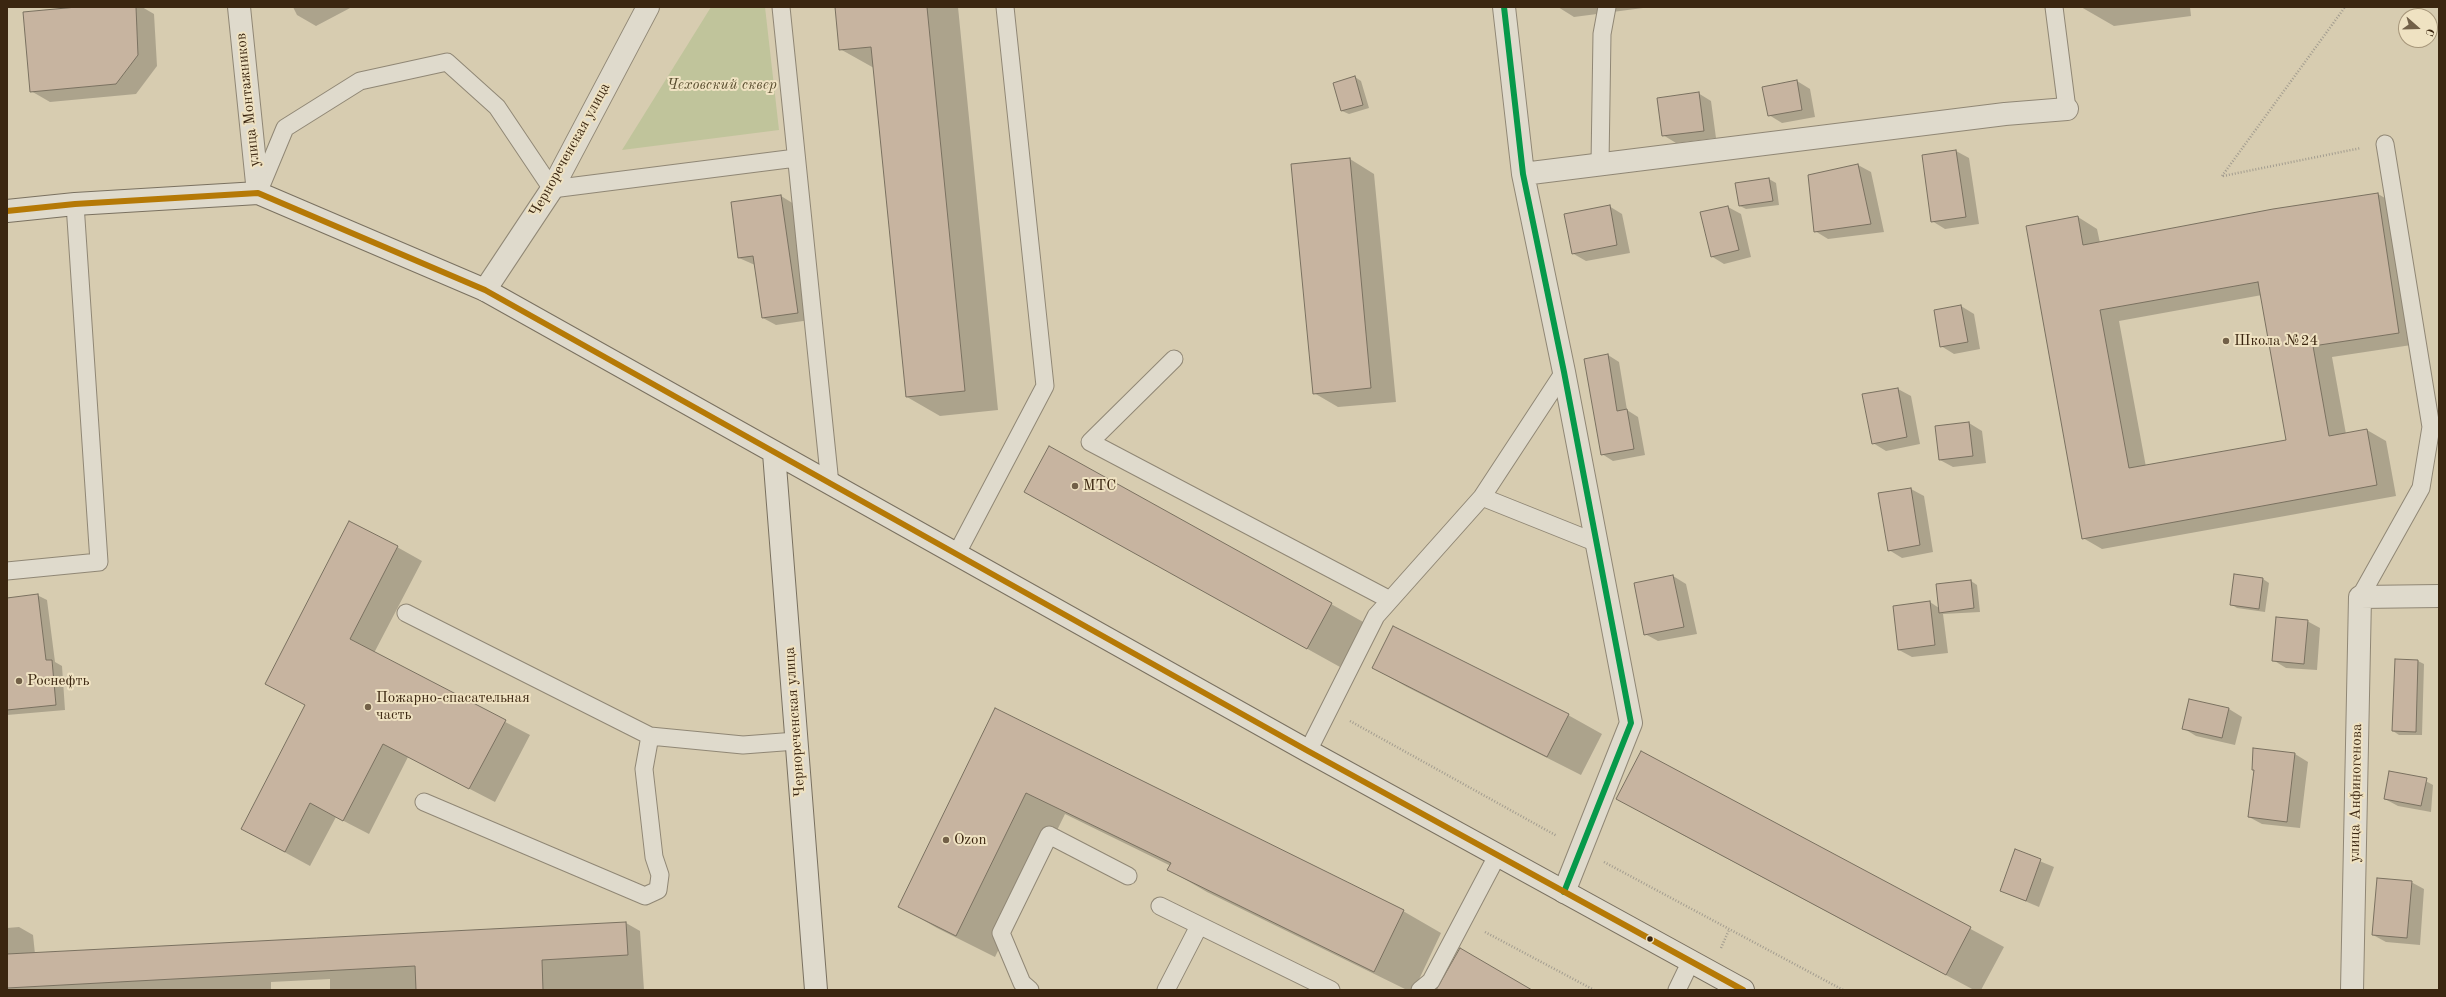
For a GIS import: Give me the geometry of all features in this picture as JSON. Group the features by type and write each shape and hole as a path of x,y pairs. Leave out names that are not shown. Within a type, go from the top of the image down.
{"main road":[{"name":"улица Монтажников","path":"239,7 258,193"},
{"name":"Чернореченская улица","path":"485,290 552,189 648,7"},
{"path":"1504,7 1522,174 1564,372 1631,723 1564,892"},
{"path":"1522,174 2005,114 2067,109"},
{"path":"7,211 75,204 258,193 485,290 1308,751 1497,856 1691,960 1743,990"},
{"name":"Чернореченская улица","path":"774,453 816,990"},
{"path":"2360,597 2439,596"},
{"name":"улица Анфиногенова","path":"2352,990 2360,597"}],"lane":[{"path":"780,7 830,484"},
{"path":"956,555 1045,386 1005,7"},
{"path":"1600,164 1602,34 1608,7"},
{"path":"2054,7 2067,109"},
{"path":"258,193 285,128 360,81 447,62 497,107 552,189 796,158"},
{"path":"2360,597 2421,488 2431,427 2385,144"},
{"path":"7,571 99,562 75,204"},
{"path":"1174,359 1090,442 1390,600"},
{"path":"1308,751 1376,616 1482,497 1564,372"},
{"path":"1482,497 1597,543"},
{"path":"406,613 650,736 743,744 796,741"},
{"path":"424,802 644,896 658,890 660,875 654,857 644,769 650,736"},
{"path":"1030,990 1022,983 1001,933 1049,835 1128,876"},
{"path":"1420,990 1431,981 1497,856"},
{"path":"1160,906 1331,990"},
{"path":"1166,990 1199,926"},
{"path":"1677,990 1691,960"}],"path":[{"path":"2345,7 2222,176 2385,144"},
{"path":"1463,920 1594,990"}],"green space":[{"name":"Чеховский сквер","path":"711,7 765,7 779,130 622,150"}],"building":[{"path":"77,7 136,7 138,55 116,84 30,92 23,12"},
{"path":"835,7 927,7 965,391 906,397 871,47 839,50"},
{"path":"1355,76 1363,105 1341,111 1333,83"},
{"path":"1797,80 1802,110 1768,116 1762,87"},
{"path":"1699,92 1704,131 1662,136 1657,98"},
{"path":"1956,150 1966,217 1931,222 1922,155"},
{"path":"1350,158 1371,388 1313,394 1291,164"},
{"path":"1858,164 1871,224 1814,232 1808,175"},
{"path":"1769,178 1773,201 1739,206 1735,183"},
{"path":"2378,193 2399,333 2313,346 2329,436 2367,429 2377,485 2082,539 2026,226 2078,216 2083,245 2273,209","holes":["2258,282 2286,440 2129,468 2100,310"]},
{"path":"781,195 798,313 762,318 753,256 738,258 731,202"},
{"path":"1610,205 1617,245 1572,254 1564,214"},
{"path":"1728,206 1739,250 1711,257 1700,212"},
{"path":"1961,305 1968,342 1940,347 1934,310"},
{"path":"1608,354 1617,411 1627,409 1634,449 1601,455 1584,359"},
{"path":"1898,388 1907,437 1872,444 1862,394"},
{"path":"1969,422 1973,456 1939,460 1935,426"},
{"path":"1049,446 1332,603 1307,649 1024,492"},
{"path":"1911,488 1920,545 1888,551 1878,493"},
{"path":"349,521 398,546 350,639 506,720 469,789 383,744 343,821 310,803 285,852 241,829 305,705 265,684"},
{"path":"2234,574 2263,578 2259,609 2230,605"},
{"path":"1673,575 1684,627 1644,635 1634,583"},
{"path":"1971,580 1974,608 1939,613 1936,584"},
{"path":"38,594 46,660 52,660 56,705 7,710 7,598"},
{"path":"1930,601 1935,645 1898,650 1893,606"},
{"path":"2276,617 2308,620 2304,664 2272,661"},
{"path":"1393,626 1569,714 1547,757 1372,668"},
{"path":"2395,659 2418,660 2416,732 2392,731"},
{"path":"2189,699 2229,708 2222,738 2182,729"},
{"path":"995,708 1404,910 1374,972 1167,870 1171,863 1026,793 956,936 898,907"},
{"path":"2253,748 2295,753 2287,822 2248,817 2254,770 2252,770"},
{"path":"1641,751 1971,927 1946,975 1616,799"},
{"path":"2389,771 2427,778 2421,806 2384,799"},
{"path":"2015,849 2041,859 2026,901 2000,891"},
{"path":"2377,878 2412,881 2407,938 2372,935"},
{"path":"626,922 628,955 542,960 543,990 416,990 415,966 7,988 7,954"},
{"path":"1460,948 1532,990 1436,990"}],"transit line":[{"path":"1504,7 1523,174 1564,372 1631,723 1564,892"},
{"path":"7,211 75,204 258,193 485,290 1308,751 1743,990"}],"place":[{"name":"Школа №24","path":"2226,341"},
{"name":"МТС","path":"1075,486"},
{"name":"Роснефть","path":"19,681"},
{"name":"Пожарно-спасательная часть","path":"368,707"},
{"name":"Ozon","path":"946,840"}]}
